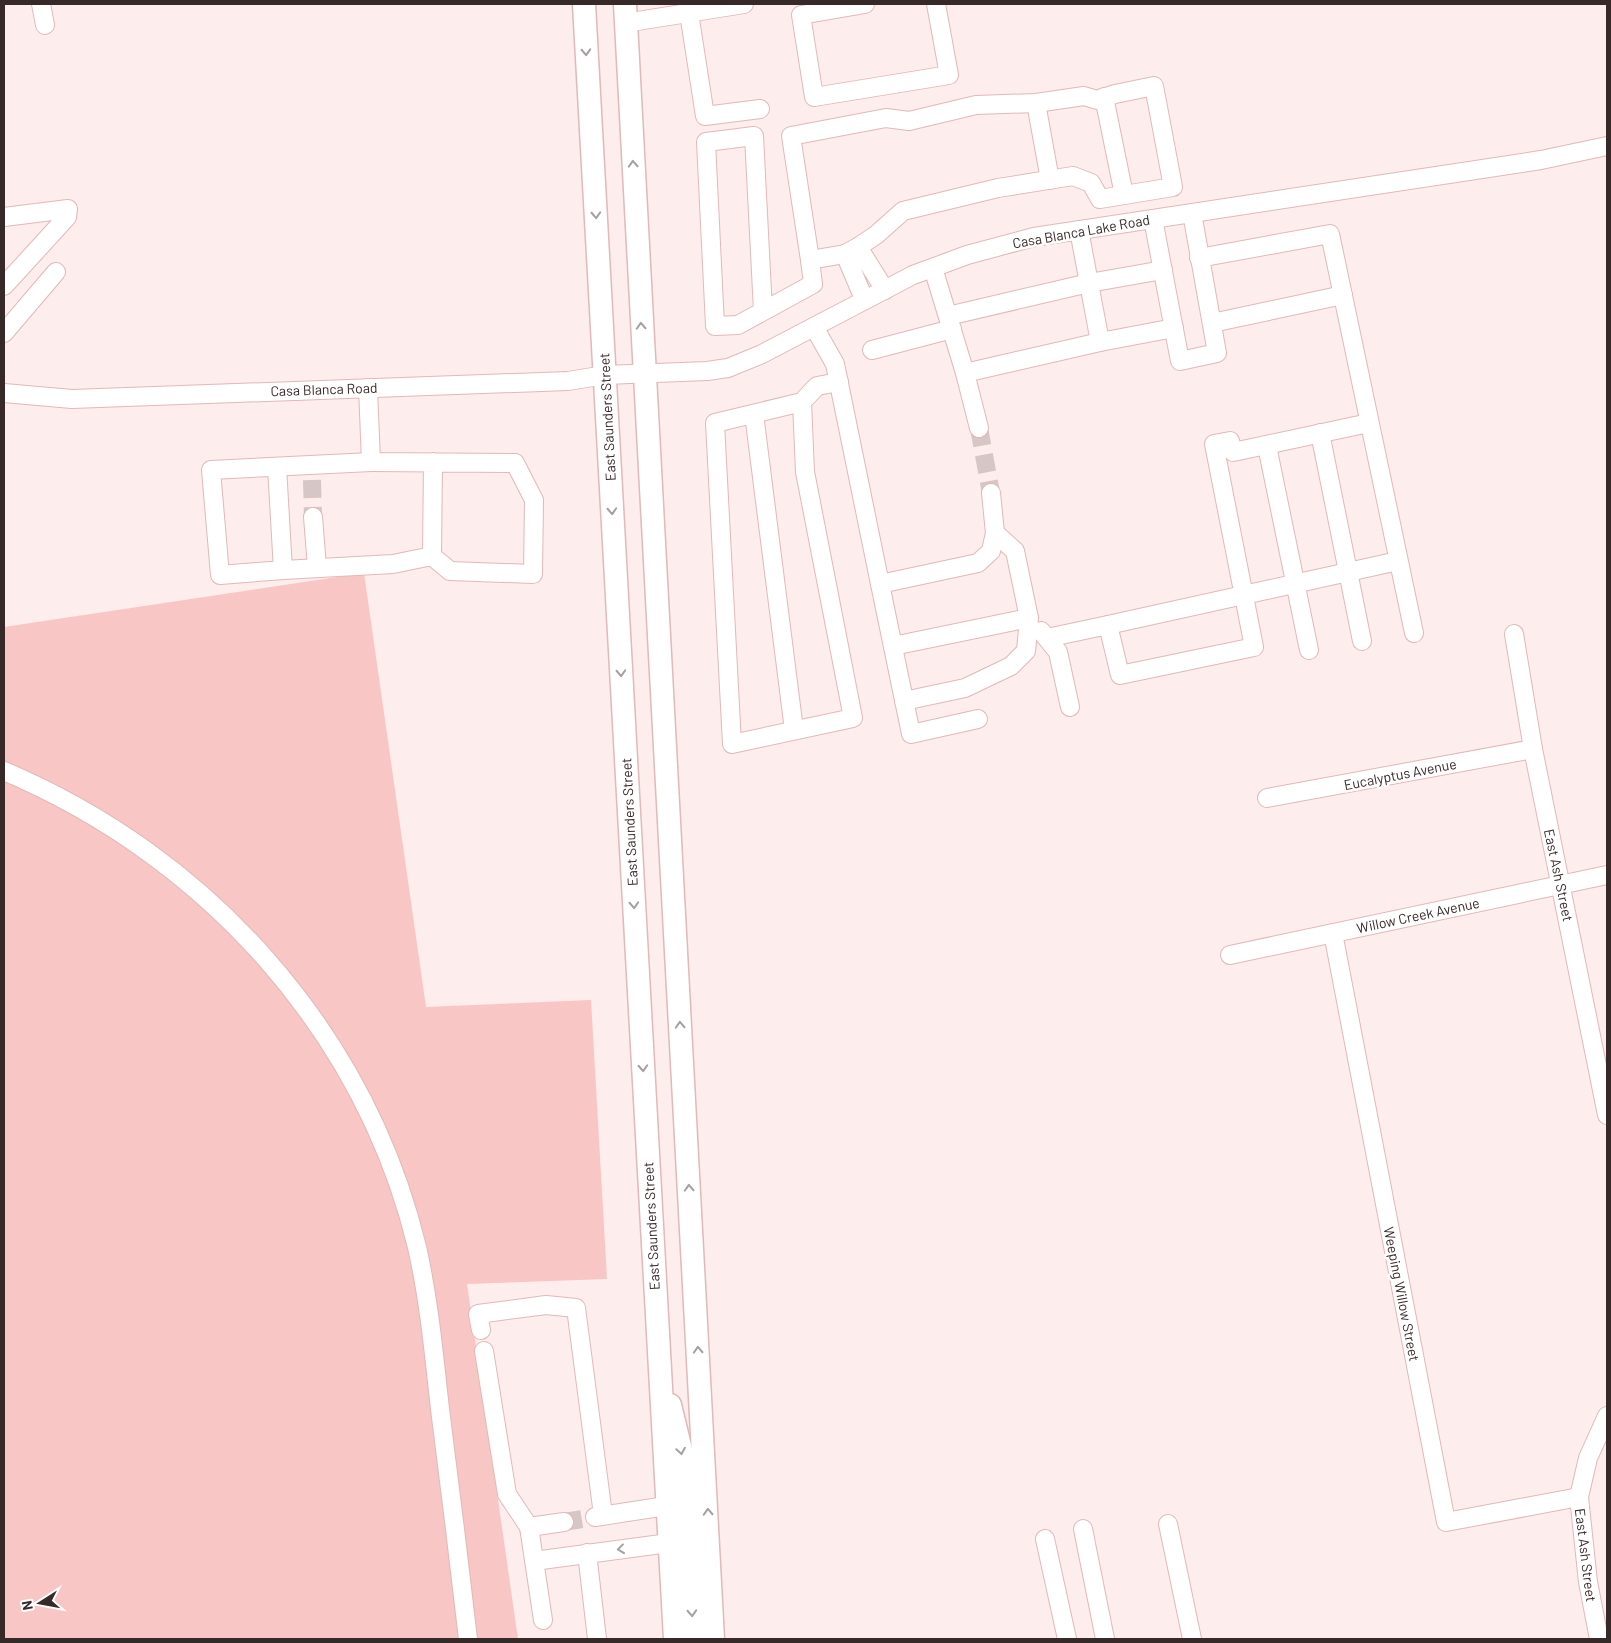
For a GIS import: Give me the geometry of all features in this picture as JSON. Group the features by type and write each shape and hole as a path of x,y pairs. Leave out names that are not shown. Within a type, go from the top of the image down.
{"main road":[{"name":"East Saunders Street","path":"584,4 666,1506 675,1639"},
{"path":"622,10 644,375 713,1639"},
{"path":"659,1371 677,1427 682,1454 693,1639"}],"street":[{"path":"41,4 45,25"},
{"path":"622,10 689,13 744,4"},
{"path":"865,4 798,9 814,97 949,76 936,4"},
{"path":"689,13 704,116 760,108"},
{"path":"763,311 754,136 706,142 715,326 738,325 813,284 791,136 886,118 909,121 976,105 1036,103 1084,96 1097,100 1154,86 1173,188 1100,199 1091,183 1073,176 998,188 903,211 876,236 852,251 810,260"},
{"path":"1104,98 1124,195"},
{"path":"1036,103 1050,180"},
{"name":"Casa Blanca Lake Road","path":"644,375 728,368 762,354 864,299 934,268 967,255 1034,237 1541,160 1607,146"},
{"path":"4,217 68,209 67,217 4,286"},
{"path":"1153,219 1180,361 1217,353 1192,213"},
{"path":"1079,230 1100,342"},
{"path":"1200,258 1330,234 1414,633"},
{"path":"852,251 885,290"},
{"path":"852,251 864,299"},
{"path":"934,268 979,428"},
{"path":"872,350 950,322 1089,283 1163,270"},
{"path":"4,333 56,272"},
{"path":"1212,323 1343,295"},
{"path":"814,327 834,364 839,382 912,734 978,719"},
{"path":"965,373 1100,342 1174,328"},
{"name":"Casa Blanca Road","path":"4,393 72,399 568,381 605,375 644,375"},
{"path":"802,402 805,472 853,718 732,744 715,423 802,402 817,386 839,382"},
{"path":"368,388 371,462"},
{"path":"754,414 794,730"},
{"path":"1108,625 1120,675 1254,647 1214,444 1230,441 1233,452 1369,423"},
{"path":"1320,433 1362,641"},
{"path":"1267,446 1309,650"},
{"path":"371,462 516,463 534,500 533,574 450,571 432,556 393,564 317,567 220,575 211,470 277,467 312,472 371,462"},
{"path":"432,556 433,462"},
{"path":"277,467 283,570"},
{"path":"880,584 978,563 991,551 995,533 991,493"},
{"path":"314,517 317,567"},
{"path":"904,701 965,688 1011,666 1026,650 1028,618 1015,551 995,533"},
{"path":"1047,638 1398,561"},
{"path":"893,646 1028,618"},
{"path":"1028,618 1058,652 1070,706"},
{"name":"East Ash Street","path":"1514,634 1533,749 1562,884 1607,1115"},
{"name":"Eucalyptus Avenue","path":"1267,798 1533,749"},
{"path":"4,771 95,815 143,848 214,905 264,956 311,1015 347,1071 373,1124 400,1191 417,1248 430,1325 468,1639"},
{"name":"Willow Creek Avenue","path":"1230,955 1607,875"},
{"name":"Weeping Willow Street","path":"1333,933 1446,1522 1579,1496"},
{"path":"480,1330 478,1314 546,1305 576,1308 599,1516 666,1506"},
{"path":"484,1351 507,1494 529,1527 543,1620"},
{"name":"East Ash Street","path":"1599,1639 1588,1582 1579,1496 1588,1458 1607,1416"},
{"path":"529,1527 564,1522"},
{"path":"1168,1524 1192,1639"},
{"path":"1083,1529 1105,1639"},
{"path":"1045,1539 1067,1639"},
{"path":"534,1561 669,1544"},
{"path":"587,1553 597,1639"}],"shaded area":[{"path":"364,573 426,1007 591,1000 607,1279 467,1284 518,1639 4,1639 4,627"}],"tunnel":[{"path":"979,428 991,493"},
{"path":"312,480 313,517"},
{"path":"564,1522 595,1517"}]}
